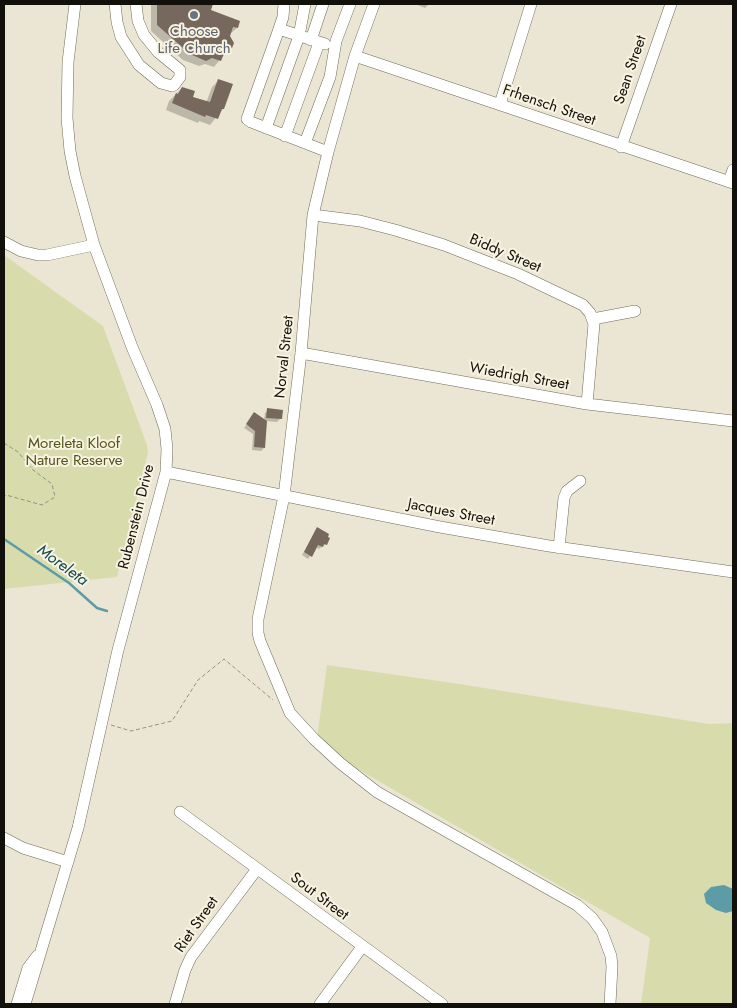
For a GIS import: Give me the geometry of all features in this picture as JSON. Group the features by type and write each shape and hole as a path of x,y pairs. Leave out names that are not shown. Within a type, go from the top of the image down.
{"street":[{"name":"Rubenstein Drive","path":"25,1004 78,828 118,650 166,472 167,449 165,429 94,245 74,176 68,126 68,62 75,4"},
{"path":"115,4 121,37 139,65 161,83 172,86 180,77 180,70 158,52 144,35 138,21 136,4"},
{"path":"284,4 283,17 248,119 251,122 328,152"},
{"path":"266,128 299,36 305,4"},
{"path":"285,136 315,41 324,4"},
{"path":"305,143 330,77 335,47 350,4"},
{"name":"Norval Street","path":"374,4 354,56 313,215 301,353 284,496 272,547 258,626 263,649 290,714 334,757 377,792 576,905 592,918 602,932 611,956 610,1004"},
{"path":"500,104 531,4"},
{"name":"Sean Street","path":"621,147 671,4"},
{"path":"279,29 335,47"},
{"name":"Frhensch Street","path":"354,56 731,183"},
{"path":"731,183 733,170"},
{"name":"Biddy Street","path":"313,215 350,219 467,253 518,274 583,306 590,312 593,319"},
{"path":"4,242 21,251 38,255 47,255 94,245"},
{"path":"587,404 594,329 593,319 635,311"},
{"name":"Wiedrigh Street","path":"301,353 587,404 733,422"},
{"name":"Jacques Street","path":"166,472 440,527 559,548 733,572"},
{"path":"559,548 564,498 567,491 580,481"},
{"name":"Sout Street","path":"180,812 442,1004"},
{"path":"4,838 22,848 68,862"},
{"name":"Riet Street","path":"176,1004 192,957 256,869"},
{"path":"320,1004 362,947"},
{"name":"Rubenstein Drive","path":"17,1004 28,968 40,952"}],"path":[{"path":"4,443 18,452 33,470 52,484 55,497 42,505 6,495 4,497"},
{"path":"101,722 131,731 172,721 198,680 224,658 275,701"}],"green space":[{"name":"Moreleta Kloof Nature Reserve","path":"4,255 103,326 147,445 148,453 117,577 4,589"},
{"path":"327,665 709,724 733,723 733,1004 641,1004 650,938 316,745"}],"water":[{"path":"724,885 733,889 733,911 726,913 716,910 706,903 704,894 711,887"}],"building":[{"path":"157,4 213,4 211,10 240,21 238,28 233,27 230,36 234,43 232,48 225,51 221,61 212,58 206,61 190,54 157,25"},
{"path":"218,79 233,84 224,109 222,109 218,119 206,115 205,117 172,103 176,93 178,94 182,87 195,91 193,97 210,102"},
{"path":"267,408 283,410 282,419 266,418"},
{"path":"254,412 267,421 265,448 254,447 255,431 246,424"},
{"path":"317,527 329,534 328,537 330,538 327,545 324,544 323,547 318,545 312,557 304,552"}],"waterway":[{"name":"Moreleta","path":"4,539 69,583 97,608 107,611"}],"place":[{"name":"Choose Life Church","path":"194,15"}]}
